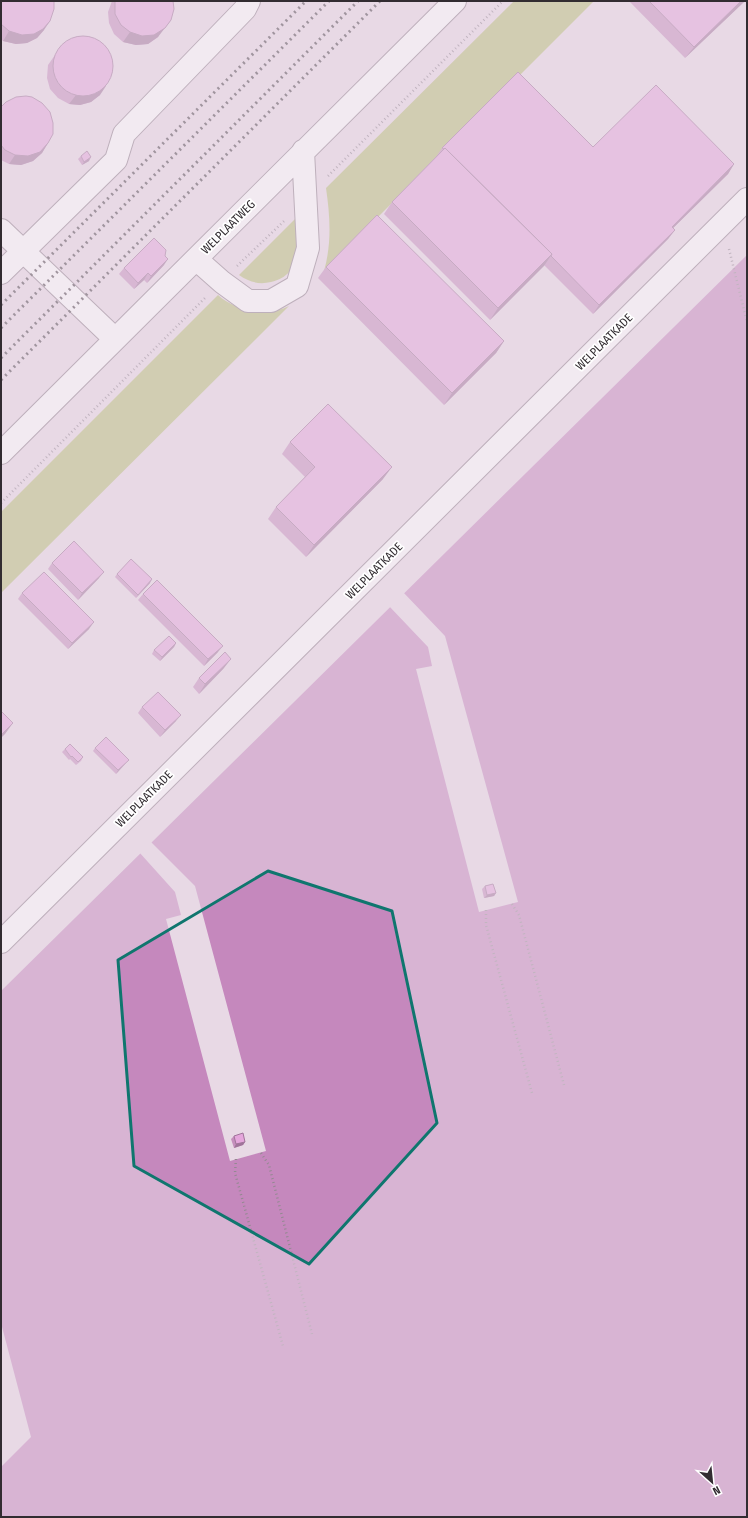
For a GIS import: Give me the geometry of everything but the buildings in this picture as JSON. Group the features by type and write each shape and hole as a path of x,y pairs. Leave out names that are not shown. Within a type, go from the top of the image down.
{"street":[{"path":"1,273 116,160 124,134 245,9 248,1"},
{"name":"WELPLAATWEG","path":"1,453 455,1"},
{"path":"196,259 222,282 248,301 271,301 297,286 308,248 303,151"},
{"name":"WELPLAATKADE","path":"1,942 125,826 378,573 747,199"},
{"path":"1,230 115,339"}],"path":[{"path":"1,503 503,1"},
{"path":"723,223 747,322"},
{"path":"512,904 519,915 564,1085"},
{"path":"486,910 486,925 532,1093"},
{"path":"261,1153 269,1165 312,1334"},
{"path":"236,1159 235,1173 283,1346"}],"highlighted area":[{"path":"268,871 392,911 437,1123 309,1264 134,1166 118,960"}],"green space":[{"path":"514,1 594,1 324,271 327,261 330,230 326,188"},
{"path":"301,213 301,234 298,255 295,264 289,272 281,278 271,282 262,283 250,281 239,275"},
{"path":"218,295 233,305 252,311 271,311 289,306 1,593 1,512"}],"shaded area":[{"path":"747,255 747,1517 1,1517 1,1467 31,1437 1,1323 1,991"}],"pier":[{"path":"403,592 445,636 518,902 479,912 416,669 432,666 428,647 389,606"},
{"path":"150,841 195,886 266,1151 230,1161 166,919 181,915 175,892 139,852"}],"railway":[{"path":"1,305 306,1"},
{"path":"1,328 329,1"},
{"path":"1,358 358,1"},
{"path":"1,380 380,1"}]}
